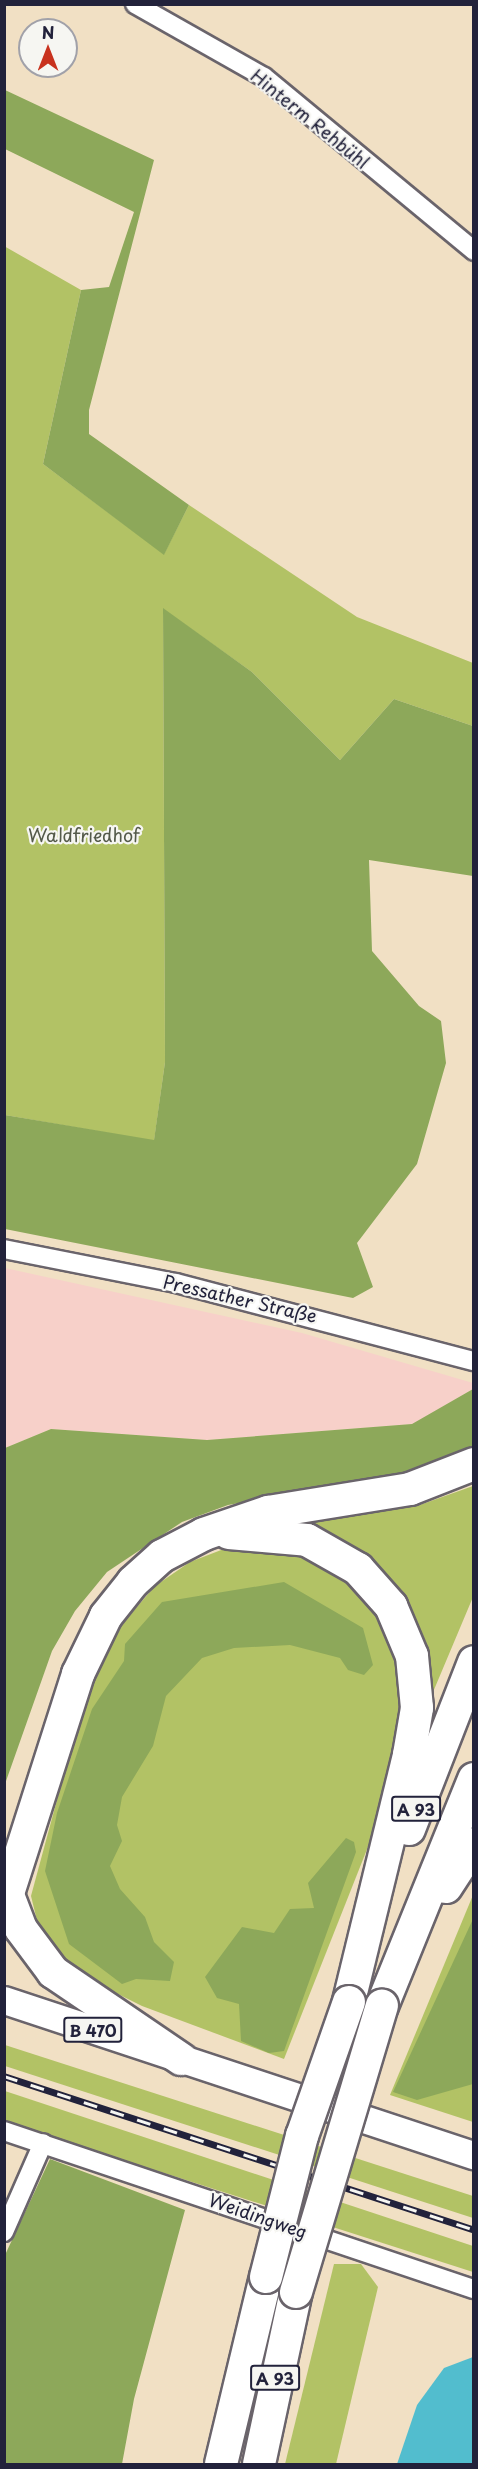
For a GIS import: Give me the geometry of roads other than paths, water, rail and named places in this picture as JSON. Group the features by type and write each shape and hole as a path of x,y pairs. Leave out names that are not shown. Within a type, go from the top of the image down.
{"highway":[{"path":"181,2059 53,1972 21,1929 6,1900 78,1674 106,1616 162,1556 204,1534 268,1512 410,1489 474,1464"},
{"path":"204,1534 256,1532 307,1540 358,1569 391,1605 412,1656 417,1708 362,1957"},
{"name":"A 93","path":"221,2464 302,2136 349,2002 362,1957 474,1662"},
{"name":"A 93","path":"259,2464 296,2292 382,2006 474,1779"},
{"path":"407,1948 474,1844"}],"main road":[{"name":"B 470","path":"4,2000 474,2155"}],"street":[{"name":"Hinterm Rehbühl","path":"135,4 264,77 474,251"},
{"name":"Pressather Straße","path":"4,1249 176,1282 474,1360"},
{"name":"Weidingweg","path":"4,2131 474,2289"},
{"path":"4,2232 43,2143"}],"water":[{"path":"473,2357 473,2464 397,2464 417,2405 444,2368"}],"railway":[{"path":"4,2076 474,2230"}],"park label":[{"name":"Waldfriedhof","path":"84,835"}]}
